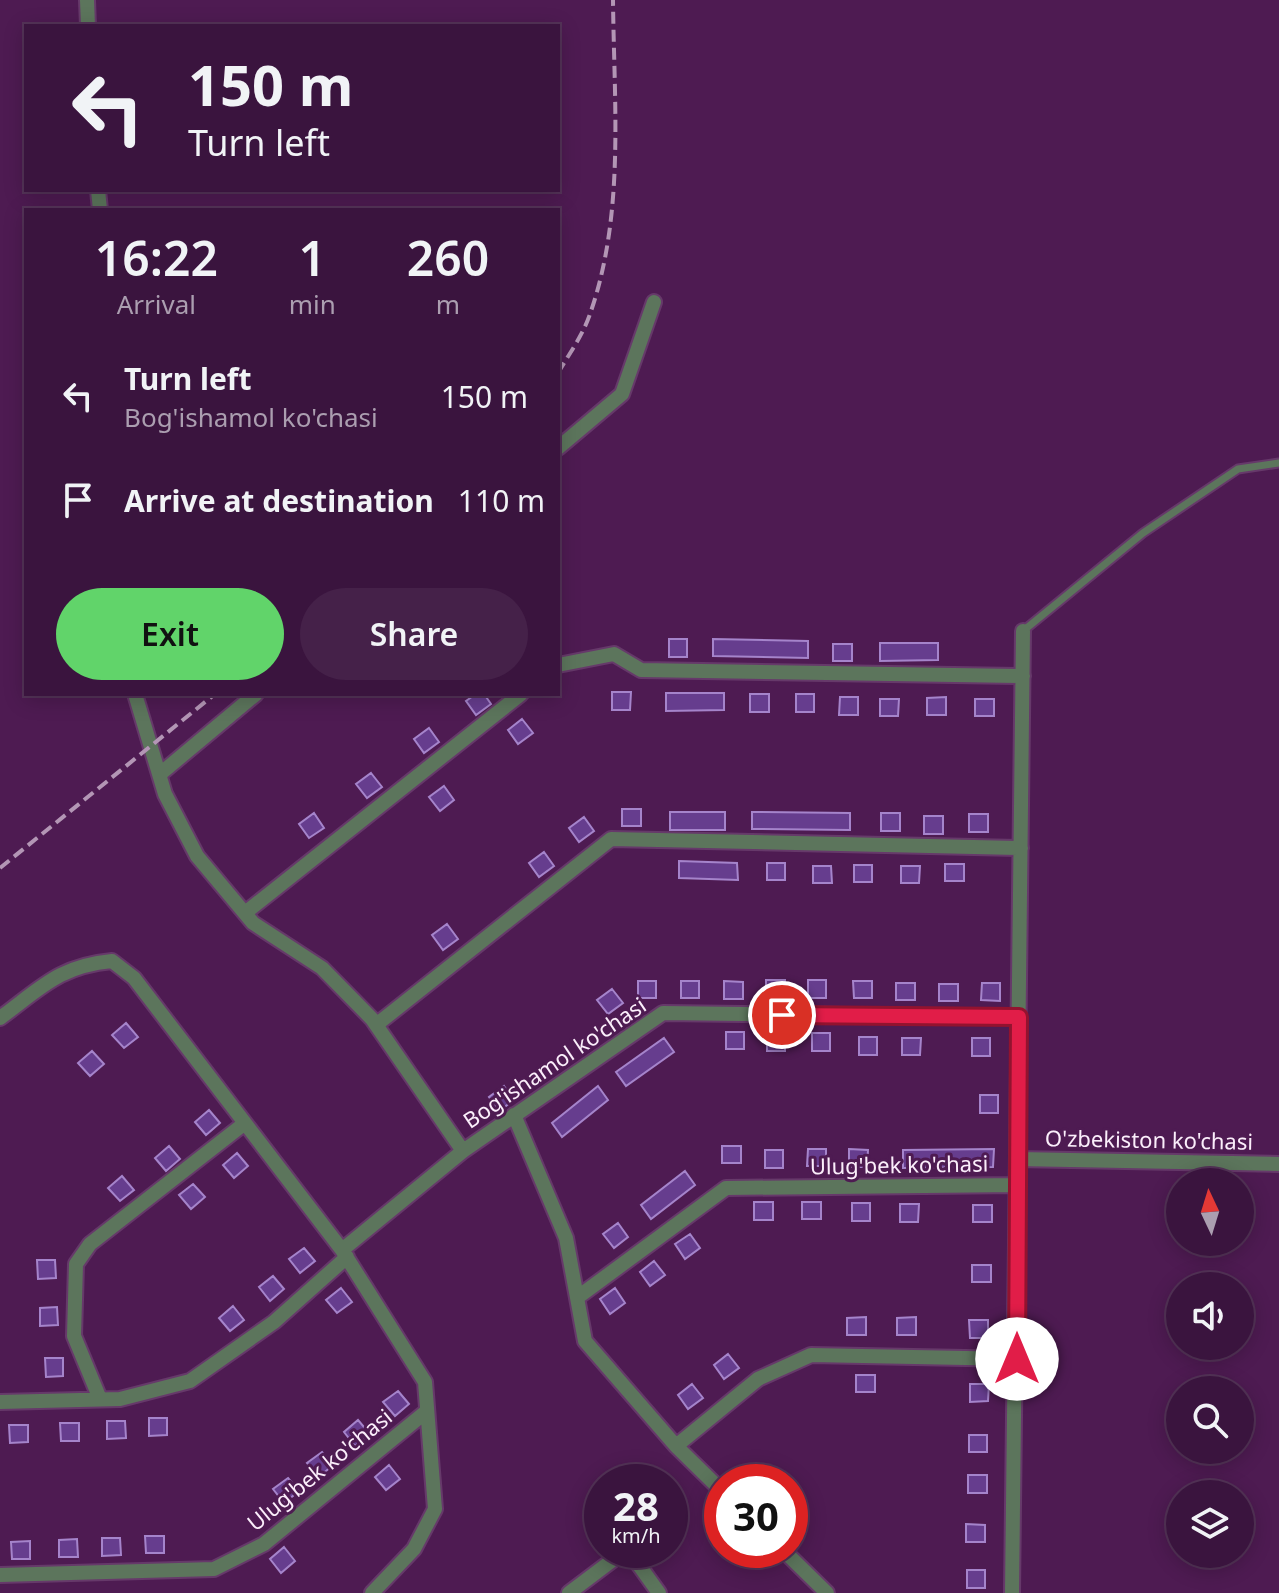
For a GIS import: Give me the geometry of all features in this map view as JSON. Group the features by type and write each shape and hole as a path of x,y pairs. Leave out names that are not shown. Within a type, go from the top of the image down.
{"street":[{"path":"87,0 88,24"},
{"path":"560,446 622,394 654,302"},
{"path":"1012,1593 1023,631"},
{"path":"560,665 614,654 641,670 1023,676"},
{"path":"136,696 165,794 197,856 253,923 322,968 376,1025 463,1151"},
{"path":"160,774 254,696"},
{"path":"245,913 518,696"},
{"path":"376,1025 611,839 1021,848"},
{"path":"0,1018 63,971 112,961 134,978 345,1253 425,1382 435,1509 414,1549 372,1593"},
{"name":"Bog'ishamol ko'chasi","path":"0,1402 120,1399 190,1381 274,1322 345,1253 463,1151 663,1013 1019,1017"},
{"path":"514,1115 566,1238 585,1341 676,1446 704,1473"},
{"path":"100,1399 74,1336 76,1264 90,1244 245,1123"},
{"name":"O'zbekiston ko'chasi","path":"1017,1159 1279,1164"},
{"name":"Ulug'bek ko'chasi","path":"578,1297 726,1188 1017,1185"},
{"path":"676,1446 758,1379 811,1355 1017,1359"},
{"name":"Ulug'bek ko'chasi","path":"0,1575 214,1569 264,1544 427,1411"},
{"path":"569,1593 618,1556 636,1561 659,1593"},
{"path":"801,1568 827,1593"}],"lane":[{"path":"1023,631 1143,533 1238,469 1279,463"}],"building":[{"path":"669,639 687,639 687,657 669,657"},
{"path":"713,639 808,641 808,658 713,656"},
{"path":"880,643 938,643 938,660 880,661"},
{"path":"833,644 852,644 852,661 833,661"},
{"path":"612,692 631,692 630,710 612,710"},
{"path":"666,693 724,693 724,710 666,711"},
{"path":"750,694 769,694 769,712 750,712"},
{"path":"796,694 814,694 814,712 796,712"},
{"path":"473,696 485,696 491,704 476,715 466,701"},
{"path":"840,697 858,697 858,715 839,715"},
{"path":"946,697 946,715 927,715 927,698"},
{"path":"880,699 899,699 898,716 880,716"},
{"path":"975,699 994,699 994,716 975,716"},
{"path":"522,719 533,733 518,744 508,730"},
{"path":"429,728 439,742 424,753 414,739"},
{"path":"371,773 382,787 367,798 356,784"},
{"path":"444,786 454,800 440,811 429,797"},
{"path":"622,809 641,809 641,826 622,826"},
{"path":"670,812 725,812 725,830 670,830"},
{"path":"752,812 850,813 850,830 752,829"},
{"path":"314,813 324,828 309,838 299,824"},
{"path":"881,813 900,813 900,831 881,831"},
{"path":"969,814 988,814 988,832 969,832"},
{"path":"924,816 943,816 943,834 924,834"},
{"path":"584,817 594,831 579,842 569,828"},
{"path":"544,852 554,866 539,877 529,863"},
{"path":"679,861 737,863 738,880 679,878"},
{"path":"767,863 785,863 785,880 767,880"},
{"path":"945,864 964,864 964,881 945,881"},
{"path":"854,865 872,865 872,882 854,882"},
{"path":"813,866 831,866 832,883 813,883"},
{"path":"901,866 920,866 919,883 901,883"},
{"path":"447,924 458,939 443,950 432,935"},
{"path":"766,980 785,980 784,998 766,998"},
{"path":"808,980 826,980 826,998 808,998"},
{"path":"638,981 656,981 656,998 638,998"},
{"path":"681,981 699,981 699,998 681,998"},
{"path":"724,981 743,982 743,999 724,999"},
{"path":"853,981 872,981 872,998 854,998"},
{"path":"896,983 915,983 915,1000 896,1000"},
{"path":"982,983 1000,983 1000,1001 981,1000"},
{"path":"939,984 958,984 958,1001 939,1001"},
{"path":"612,989 623,1003 608,1014 597,1000"},
{"path":"126,1023 138,1037 124,1048 112,1035"},
{"path":"726,1032 744,1032 744,1049 726,1049"},
{"path":"767,1033 785,1033 785,1051 767,1051"},
{"path":"812,1033 830,1033 830,1051 812,1051"},
{"path":"859,1037 877,1037 877,1055 859,1055"},
{"path":"664,1038 674,1052 626,1086 616,1072"},
{"path":"902,1038 921,1038 920,1055 902,1055"},
{"path":"972,1038 990,1038 990,1056 972,1056"},
{"path":"92,1051 104,1064 90,1076 78,1063"},
{"path":"504,1086 514,1100 499,1111 489,1097"},
{"path":"598,1086 608,1100 562,1137 552,1123"},
{"path":"980,1095 998,1095 998,1113 980,1113"},
{"path":"209,1110 220,1123 206,1135 195,1122"},
{"path":"169,1146 180,1159 166,1171 155,1158"},
{"path":"722,1146 741,1146 741,1163 722,1163"},
{"path":"808,1149 826,1149 826,1166 807,1166"},
{"path":"849,1149 868,1150 867,1167 849,1167"},
{"path":"994,1149 993,1167 903,1168 903,1150"},
{"path":"765,1150 783,1150 783,1168 765,1168"},
{"path":"237,1153 248,1166 234,1178 223,1165"},
{"path":"685,1171 695,1185 651,1219 641,1205"},
{"path":"122,1176 134,1190 120,1201 108,1188"},
{"path":"193,1184 205,1197 191,1209 179,1195"},
{"path":"754,1202 773,1202 773,1220 754,1220"},
{"path":"802,1202 821,1202 821,1219 802,1219"},
{"path":"852,1203 870,1203 870,1221 852,1221"},
{"path":"900,1204 919,1204 918,1222 900,1222"},
{"path":"973,1205 992,1205 992,1222 973,1222"},
{"path":"618,1223 628,1237 614,1248 603,1234"},
{"path":"690,1234 700,1248 685,1259 675,1244"},
{"path":"304,1248 315,1261 300,1273 289,1259"},
{"path":"37,1260 55,1260 56,1278 38,1279"},
{"path":"654,1261 665,1275 650,1286 640,1272"},
{"path":"972,1265 991,1265 991,1282 972,1282"},
{"path":"273,1276 284,1289 270,1301 259,1287"},
{"path":"341,1288 352,1302 337,1313 326,1300"},
{"path":"615,1288 625,1303 610,1314 600,1299"},
{"path":"233,1306 244,1320 230,1331 219,1318"},
{"path":"57,1307 58,1325 40,1326 40,1308"},
{"path":"866,1317 866,1335 847,1335 847,1318"},
{"path":"916,1317 916,1335 897,1335 897,1318"},
{"path":"969,1320 988,1320 988,1338 970,1338"},
{"path":"728,1354 739,1368 724,1379 714,1365"},
{"path":"45,1358 63,1358 63,1376 46,1377"},
{"path":"856,1375 875,1375 875,1392 856,1392"},
{"path":"692,1384 703,1398 688,1409 678,1395"},
{"path":"970,1384 989,1384 988,1401 970,1402"},
{"path":"398,1391 409,1404 395,1416 383,1402"},
{"path":"149,1418 167,1418 167,1435 149,1436"},
{"path":"358,1420 370,1434 355,1446 344,1432"},
{"path":"107,1421 125,1421 126,1438 107,1439"},
{"path":"60,1423 79,1423 79,1441 61,1441"},
{"path":"9,1425 28,1425 28,1442 10,1443"},
{"path":"969,1435 987,1435 987,1452 969,1452"},
{"path":"322,1452 333,1465 319,1477 307,1463"},
{"path":"389,1465 400,1479 386,1490 375,1477"},
{"path":"968,1475 987,1475 987,1493 968,1493"},
{"path":"288,1478 299,1491 284,1503 273,1489"},
{"path":"966,1524 985,1525 985,1542 966,1542"},
{"path":"145,1536 164,1536 164,1553 146,1553"},
{"path":"102,1538 120,1538 121,1555 102,1556"},
{"path":"77,1539 78,1557 59,1557 59,1540"},
{"path":"30,1541 30,1559 12,1559 11,1542"},
{"path":"284,1547 295,1561 281,1573 270,1559"},
{"path":"967,1570 985,1570 985,1588 967,1588"}],"railway":[{"path":"560,370 590,314 608,238 615,159 613,0"},
{"path":"0,868 213,696"}],"route":[{"path":"782,1015 1019,1017 1017,1359"}]}
